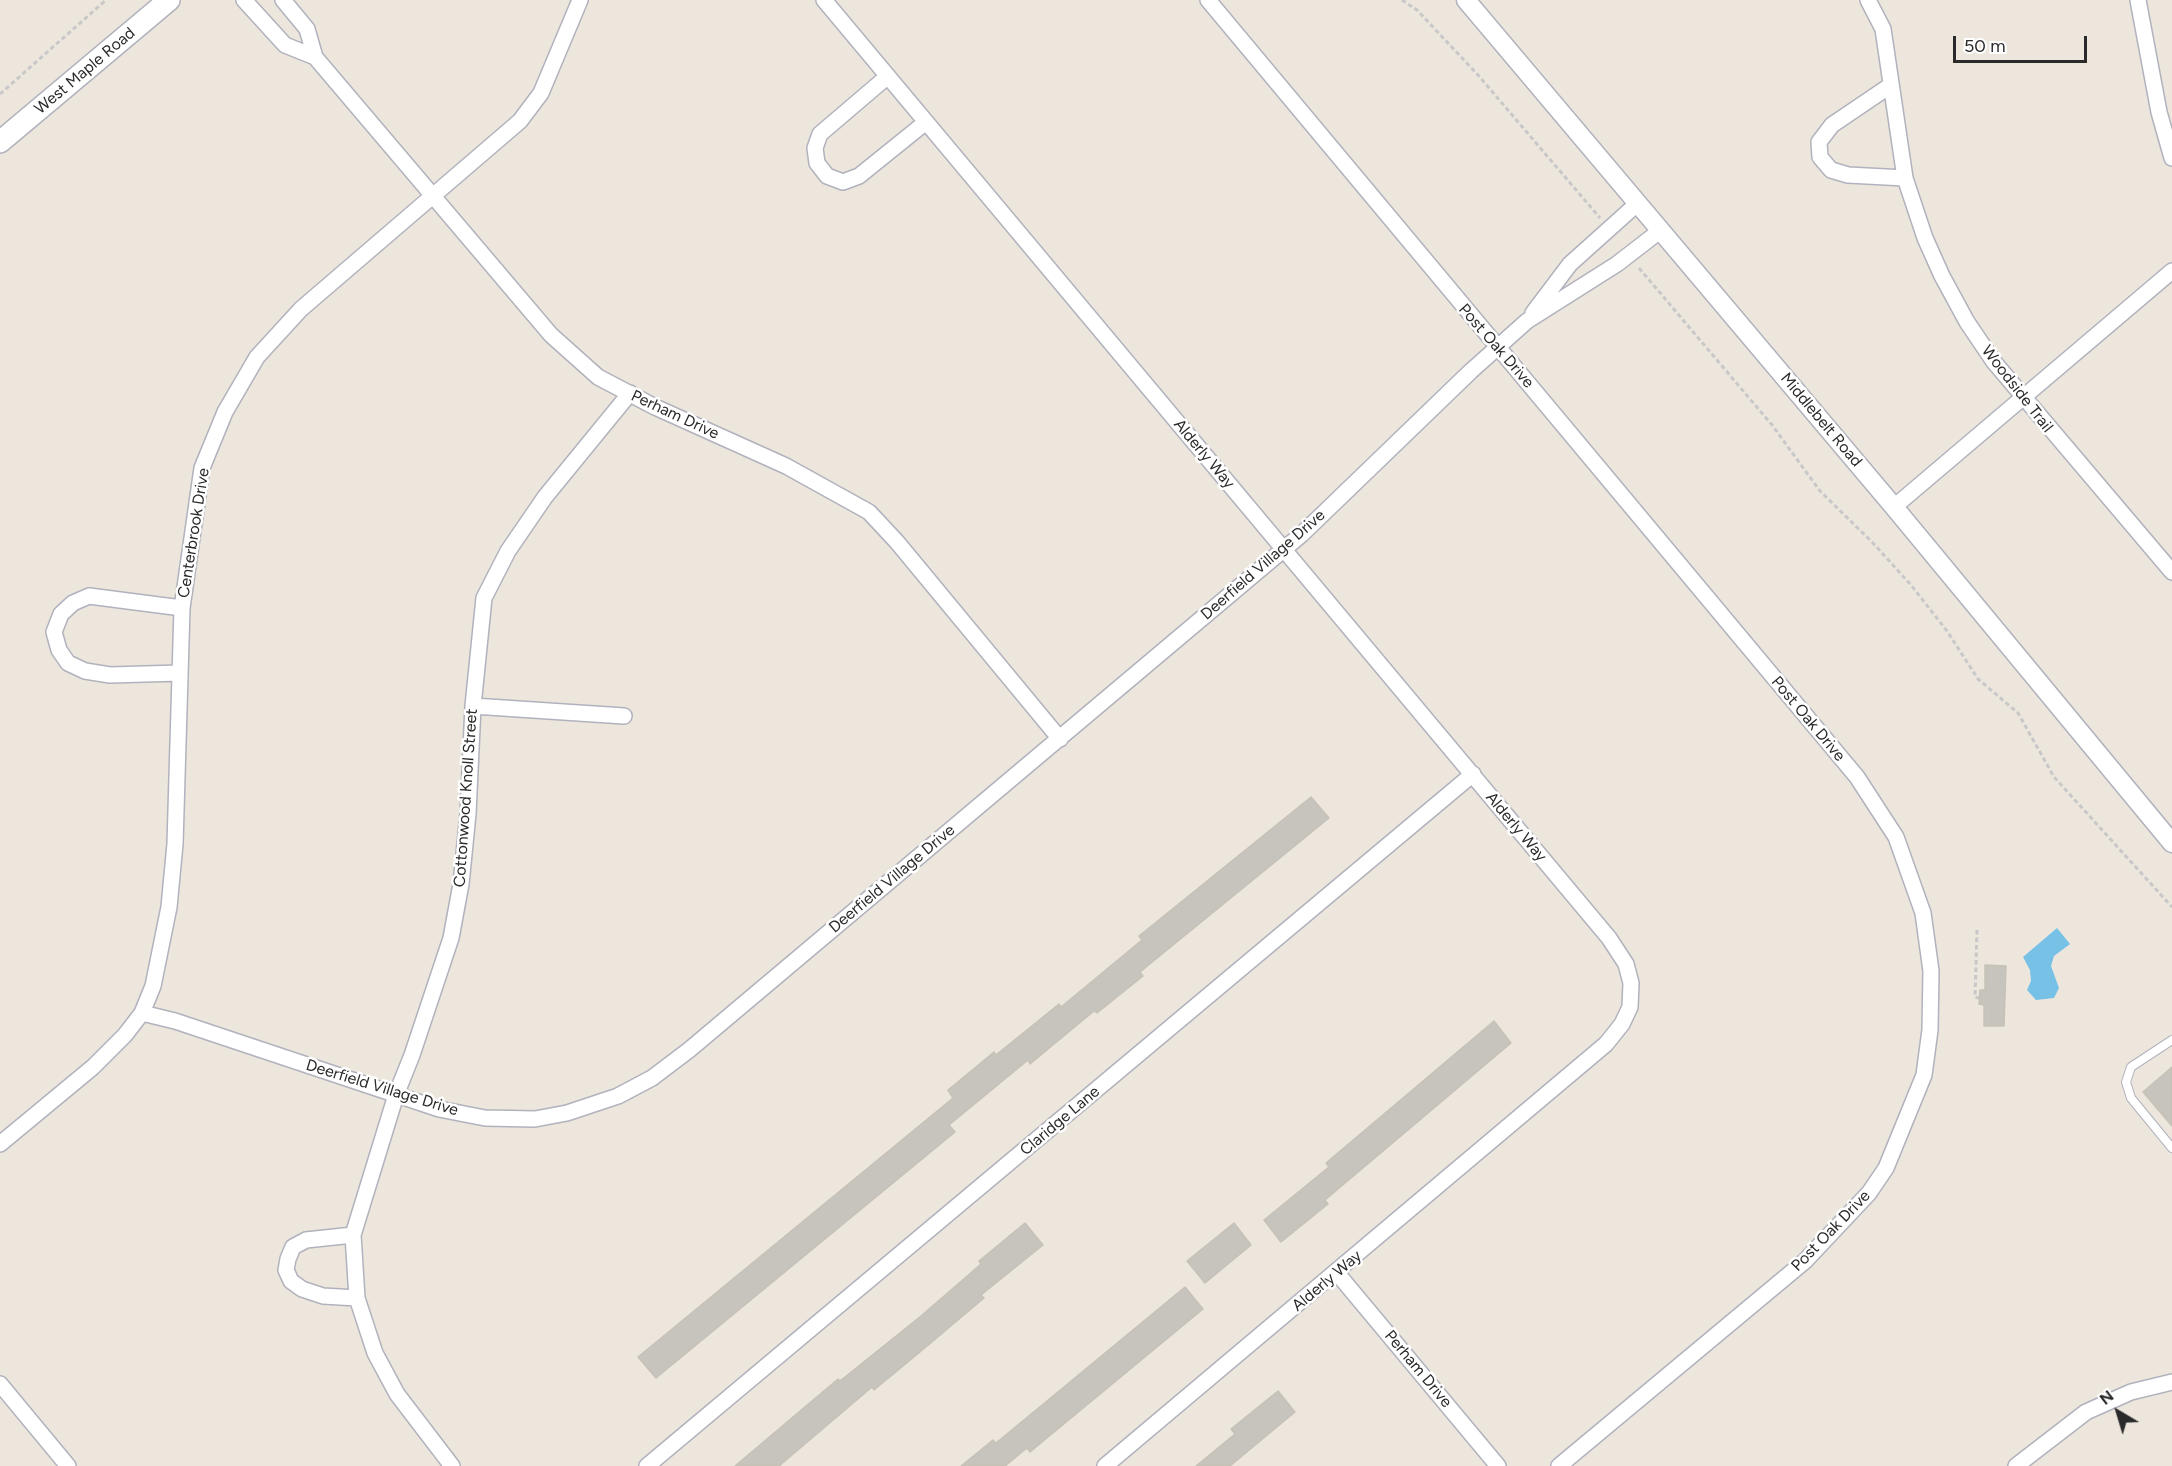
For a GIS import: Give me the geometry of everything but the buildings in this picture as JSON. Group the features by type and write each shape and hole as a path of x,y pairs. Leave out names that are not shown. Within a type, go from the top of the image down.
{"main road":[{"name":"West Maple Road","path":"0,142 169,0"}],"street":[{"name":"Perham Drive","path":"244,0 285,45 315,57"},
{"name":"Perham Drive","path":"283,0 307,29 315,57 551,335 598,377 786,466 869,512 897,542 1060,739"},
{"name":"Centerbrook Drive","path":"0,1144 93,1067 142,1013 153,986 170,896 175,844 182,608 202,468 225,412 257,357 301,309 520,121 542,93 580,0"},
{"name":"Alderly Way","path":"824,0 1609,938 1626,964 1631,983 1630,1006 1622,1024 1606,1044 1337,1273 1105,1466"},
{"name":"Post Oak Drive","path":"1208,0 1857,777 1896,837 1923,914 1931,971 1930,1029 1924,1075 1886,1168 1869,1193 1805,1261 1559,1466"},
{"name":"Middlebelt Road","path":"1466,0 1894,507 2172,843"},
{"name":"Woodside Trail","path":"1868,0 1883,29 1905,178 1925,238 1966,322 2023,399 2172,572"},
{"path":"2138,0 2159,112 2172,158"},
{"path":"888,76 820,134 815,148 817,163 827,176 843,182 859,176 926,122"},
{"path":"1891,85 1832,125 1819,142 1820,157 1831,170 1848,175 1905,178"},
{"name":"Deerfield Village Drive","path":"1527,321 1570,264 1638,203"},
{"name":"Deerfield Village Drive","path":"142,1013 175,1021 439,1109 485,1118 535,1119 567,1113 618,1096 652,1078 1060,739 1284,549 1527,321 1630,254 1661,230"},
{"path":"1894,507 2172,272"},
{"name":"Cottonwood Knoll Street","path":"452,1466 397,1394 375,1353 357,1298 353,1235 396,1095 451,938 461,884 468,814 473,706 484,598 508,551 544,497 630,393"},
{"path":"180,673 110,675 85,671 68,663 59,650 54,632 61,614 73,603 89,596 182,608"},
{"path":"473,706 624,716"},
{"name":"Claridge Lane","path":"647,1466 1473,774"},
{"path":"353,1235 306,1240 293,1247 286,1270 291,1281 302,1289 323,1296 357,1298"},
{"name":"Perham Drive","path":"1337,1273 1498,1466"},
{"path":"2016,1466 2086,1412 2131,1392 2172,1382"},
{"path":"0,1384 68,1466"}],"lane":[{"path":"2172,1040 2132,1067 2126,1082 2131,1098 2172,1148"}],"path":[{"path":"0,94 106,0"},
{"path":"1402,0 1417,10 1478,75 1610,229"},
{"path":"1630,254 1668,303 1772,425 1820,490 1911,585 1952,639 1978,680 2018,713 2054,777 2172,907"},
{"path":"1977,930 1975,997 1979,998"}],"water":[{"path":"2057,928 2070,944 2054,956 2051,966 2059,988 2054,998 2036,1000 2027,990 2031,981 2030,970 2023,957"}]}
